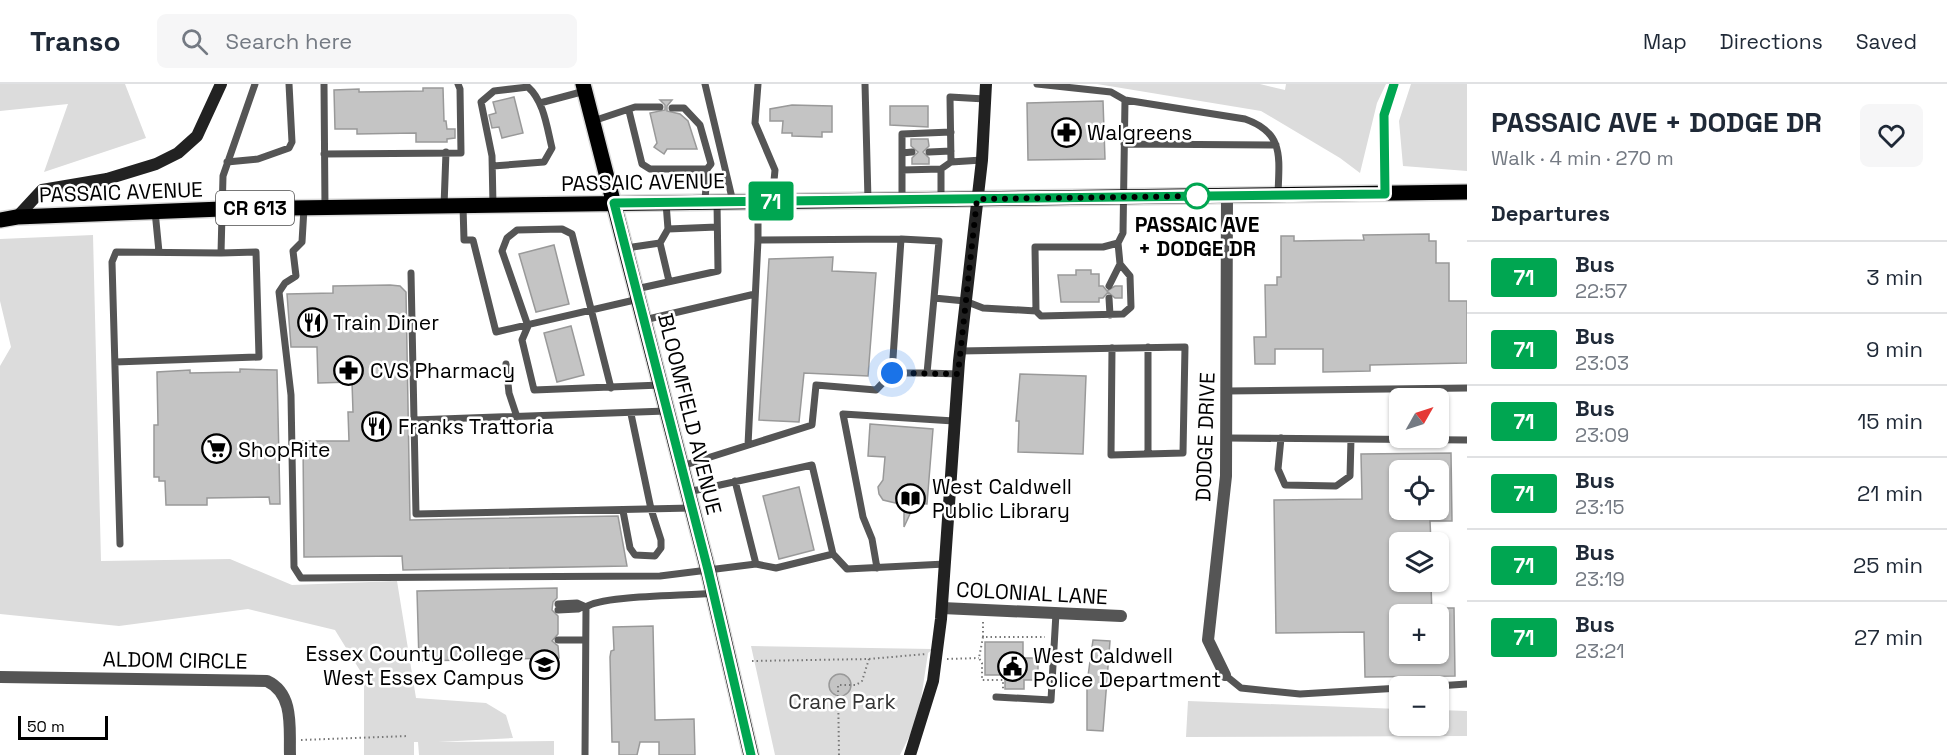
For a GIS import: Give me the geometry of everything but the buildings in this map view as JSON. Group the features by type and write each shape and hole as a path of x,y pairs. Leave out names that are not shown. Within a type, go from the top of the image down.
{"main road":[{"name":"BLOOMFIELD AVENUE","path":"584,88 714,593 751,755"},
{"name":"PASSAIC AVENUE","path":"0,220 17,217 155,211 325,207 1467,192"}],"street":[{"path":"17,217 42,190 107,179 156,164 178,153 196,136 221,84"},
{"path":"910,755 926,708 932,657 942,608 958,374 982,160 986,84"},
{"path":"1385,194 1384,115 1394,84"},
{"name":"DODGE DRIVE","path":"1225,675 1208,640 1226,476 1227,195"},
{"name":"COLONIAL LANE","path":"942,608 1121,616"},
{"name":"ALDOM CIRCLE","path":"0,677 267,681 275,684 286,700 290,755"}],"lane":[{"path":"221,253 223,176 255,84"},
{"path":"228,162 258,159 289,148 292,141 290,84"},
{"path":"324,84 325,207"},
{"path":"324,154 460,153 460,89 458,84"},
{"path":"463,206 464,240 473,240 496,332 594,311 669,281 718,271 718,202 705,84"},
{"path":"865,84 868,200"},
{"path":"1037,84 1111,92 1125,100 1245,118 1262,125 1274,136 1279,158 1278,195"},
{"path":"748,445 758,240 765,202 775,170 755,123 761,85"},
{"path":"492,166 544,162 552,148 540,103 535,93 528,87 494,91 481,102 492,156 492,166 493,205"},
{"path":"540,103 584,88"},
{"path":"951,162 950,97 985,99"},
{"path":"1109,286 1120,264 1118,243 1123,233 1125,100"},
{"path":"593,122 635,107 660,107"},
{"path":"672,108 684,108 700,125 711,164 707,170"},
{"path":"629,111 642,164 650,169 707,170"},
{"path":"902,200 902,134 951,132"},
{"path":"1124,144 1276,145"},
{"path":"929,152 951,151"},
{"path":"444,206 446,152"},
{"path":"902,153 912,152"},
{"path":"902,170 941,169 951,162 982,160"},
{"path":"941,169 941,199"},
{"path":"707,170 718,202"},
{"path":"666,203 668,229 660,243 669,281"},
{"path":"304,208 302,242 293,251 296,276 285,283 279,292 291,395 294,567 301,578 660,576 756,564 776,568 833,554"},
{"path":"155,211 159,252"},
{"path":"668,229 717,227"},
{"path":"611,388 594,311 572,234 562,229 517,230 507,238 502,251 528,326 522,340 534,390 611,388 661,385"},
{"path":"682,466 812,425 816,385 876,390 892,373 901,239"},
{"path":"758,240 939,241 927,373"},
{"path":"626,248 660,243"},
{"path":"1036,311 1035,247 1104,247 1118,243"},
{"path":"115,362 259,357 256,252 116,252 112,262 120,544"},
{"path":"934,298 965,301 983,308 1036,311 1041,316 1123,314 1131,307 1130,276 1120,264"},
{"path":"411,273 416,514 692,508"},
{"path":"644,320 755,294"},
{"path":"1109,298 1110,315"},
{"path":"960,351 1148,347 1185,347 1183,453 1111,455 1112,348"},
{"path":"1148,347 1148,454"},
{"path":"506,364 509,393 517,417"},
{"path":"892,373 958,374"},
{"path":"1227,391 1467,388"},
{"path":"414,420 668,411"},
{"path":"623,511 630,548 635,555 648,558 656,556 661,548 631,414"},
{"path":"877,568 872,539 863,517 843,414 954,422"},
{"path":"1227,438 1467,440"},
{"path":"1281,438 1278,469 1285,485 1336,486 1350,476 1351,439"},
{"path":"688,492 812,465 833,554 847,569 945,564"},
{"path":"735,481 756,564"},
{"path":"558,607 578,609 595,602 714,593"},
{"path":"584,607 585,755"},
{"path":"999,698 1051,700 1056,613"},
{"path":"558,640 584,640"},
{"path":"1225,675 1241,688 1300,694 1389,689"},
{"path":"1449,685 1467,684"}],"path":[{"path":"984,610 983,638 979,658 982,663 982,680 1003,680 999,698"},
{"path":"983,638 1054,637"},
{"path":"752,661 979,658"},
{"path":"836,755 838,685 856,685 862,681 869,659"},
{"path":"289,740 408,736"}],"green space":[{"path":"0,84 125,84 146,138 44,172 68,104 0,111"},
{"path":"1097,84 1260,84 1285,90 1286,84 1386,84 1377,103 1360,173 1340,158 1261,111"},
{"path":"1411,84 1467,84 1467,171 1403,166 1399,121"},
{"path":"93,235 101,561 230,559 292,585 397,581 416,698 486,703 506,715 513,738 438,742 554,741 554,755 419,755 418,742 414,742 414,755 364,755 364,677 335,630 248,609 119,626 0,614 0,366 11,347 0,301 0,239"},
{"name":"Crane Park","path":"751,646 933,649 928,653 918,719 900,755 775,755"},
{"path":"1188,701 1389,709 1389,736 1449,736 1449,710 1467,711 1467,736 1186,737"}],"bus line":[{"name":"71","path":"751,755 708,570 614,203 1385,194 1384,115 1394,84"}],"place":[{"name":"Walgreens","path":"1066,132"},
{"name":"PASSAIC AVE + DODGE DR","path":"1197,196"},
{"name":"Train Diner","path":"312,322"},
{"name":"CVS Pharmacy","path":"349,370"},
{"name":"Franks Trattoria","path":"377,426"},
{"name":"ShopRite","path":"217,449"},
{"name":"West Caldwell Public Library","path":"911,498"},
{"name":"Essex County College West Essex Campus","path":"545,665"},
{"name":"West Caldwell Police Department","path":"1012,667"}],"route":[{"path":"892,373 958,374 977,199 1206,196 1197,196"}]}
